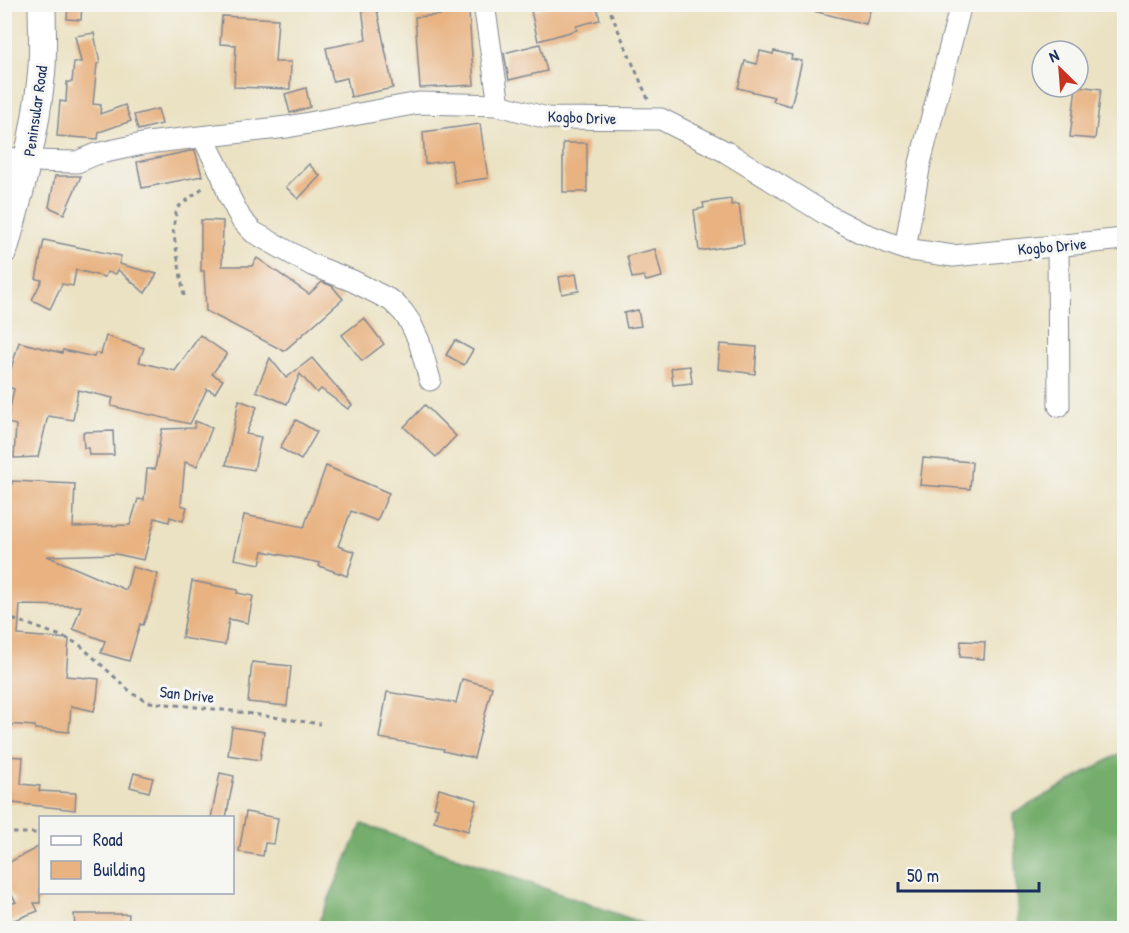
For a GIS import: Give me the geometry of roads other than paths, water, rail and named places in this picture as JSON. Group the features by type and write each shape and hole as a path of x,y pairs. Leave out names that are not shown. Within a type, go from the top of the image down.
{"main road":[{"name":"Peninsular Road","path":"4,250 21,106 27,16 25,4"},
{"name":"Peninsular Road","path":"4,189 42,75 42,4"}],"street":[{"path":"484,4 498,105"},
{"path":"905,249 920,163 961,4"},
{"name":"Kogbo Drive","path":"15,159 77,162 96,154 147,143 287,127 419,103 498,105 547,118 661,119 726,152 850,227 905,249 952,256 1125,239"},
{"path":"203,137 241,219 253,232 312,265 353,281 392,301 404,312 419,341 430,380"},
{"path":"1059,246 1059,406"}]}
